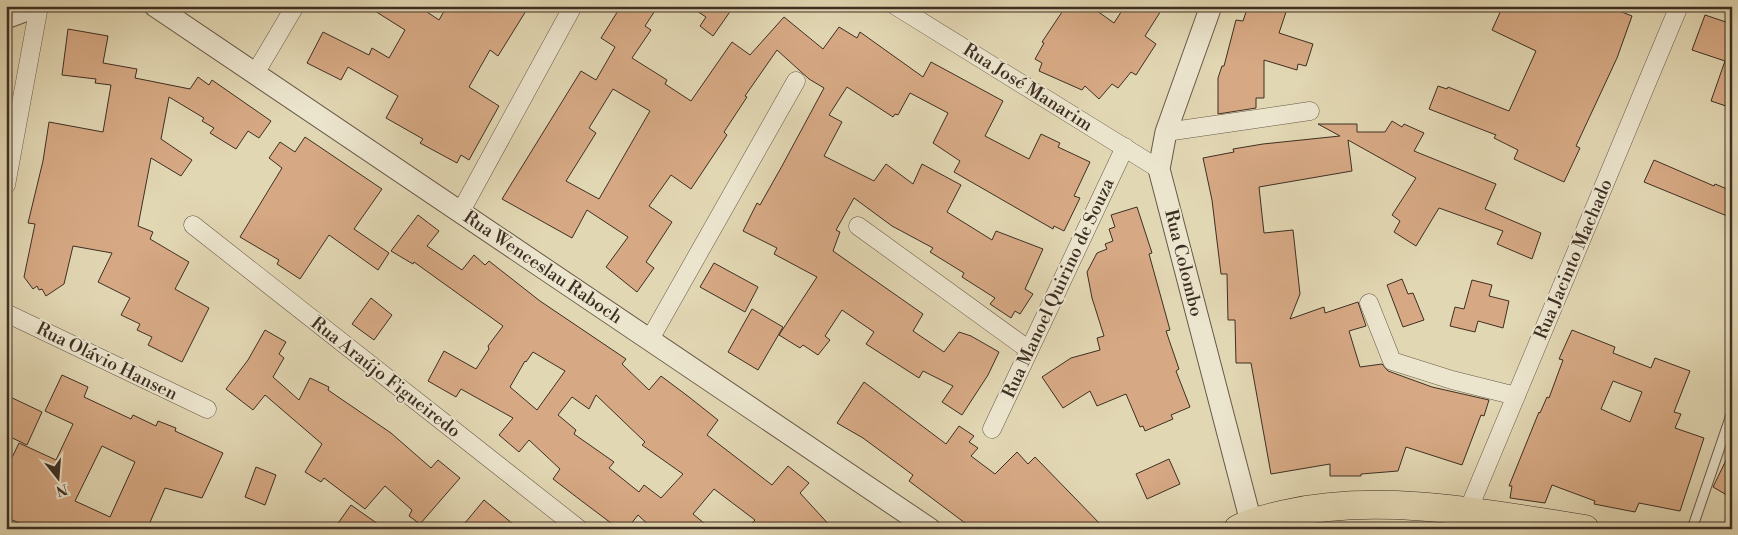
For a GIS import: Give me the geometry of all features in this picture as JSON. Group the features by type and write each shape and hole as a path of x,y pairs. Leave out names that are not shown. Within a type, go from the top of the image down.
{"main road":[{"path":"1244,526 1304,510 1346,505 1387,504 1570,528"}],"street":[{"path":"6,18 38,6"},
{"path":"6,185 38,6"},
{"name":"Rua Wenceslau Raboch","path":"156,6 930,529"},
{"path":"256,72 295,6"},
{"path":"461,211 574,6"},
{"name":"Rua José Manarim","path":"896,6 1159,169"},
{"name":"Rua Colombo","path":"1210,6 1166,132 1159,169 1244,526"},
{"name":"Rua Jacinto Machado","path":"1467,513 1678,6"},
{"path":"650,339 796,81"},
{"path":"1166,132 1310,111"},
{"name":"Rua Manoel Quirino de Souza","path":"992,429 1125,147"},
{"name":"Rua Araújo Figueiredo","path":"193,225 580,529"},
{"path":"858,226 1030,350"},
{"path":"1368,304 1392,361 1452,380 1516,396"},
{"name":"Rua Olávio Hansen","path":"6,312 207,409"}],"lane":[{"path":"1692,529 1732,412"}],"building":[{"path":"367,6 418,6 439,20 447,6 529,6 498,56 490,50 469,87 499,106 469,160 461,155 457,163 420,143 423,139 386,118 398,96 348,67 341,80 307,63 323,32 369,55 372,48 389,58 405,30"},
{"path":"621,6 658,6 645,26 651,30 632,58 667,80 665,84 691,101 732,42 750,55 784,17 823,49 839,27 857,38 860,32 923,77 931,62 1003,101 985,136 1029,159 1041,134 1060,143 1058,147 1090,162 1074,196 1080,198 1064,231 1054,226 1053,229 954,172 960,161 933,143 948,113 910,93 898,115 895,114 893,117 847,87 829,115 842,122 824,156 874,181 886,164 913,184 922,164 961,185 947,212 992,240 996,231 1043,249 1025,289 1033,294 1020,314 1015,311 1011,318 990,304 995,298 962,277 964,273 930,252 933,248 892,226 854,198 836,230 840,232 833,251 923,314 913,331 944,352 959,332 971,336 999,352 988,375 962,415 942,402 953,386 923,371 919,378 866,344 874,332 842,310 825,336 830,340 818,355 803,345 800,348 779,335 817,277 774,254 777,248 743,231 757,203 760,205 824,88 809,79 777,50 745,96 747,97 724,132 727,135 691,189 671,175 649,206 672,222 646,262 654,268 637,292 606,267 628,237 587,210 572,238 502,199 581,71 596,80 615,47 601,38","holes":["613,89 650,111 599,199 566,181 596,133 589,128"]},
{"path":"689,6 734,6 713,36 700,26 706,17"},
{"path":"1066,6 1090,6 1114,23 1125,6 1164,6 1145,36 1156,44 1136,75 1131,72 1118,88 1112,84 1099,99 1085,86 1082,90 1039,71 1042,63 1035,59 1044,43 1042,42"},
{"path":"1248,6 1288,6 1279,33 1313,44 1306,66 1298,64 1297,70 1264,60 1264,98 1256,98 1256,108 1218,114 1218,78 1222,66 1224,66 1236,20 1243,21"},
{"path":"1503,6 1607,6 1632,16 1617,58 1576,146 1580,148 1564,182 1514,159 1518,150 1494,138 1496,135 1429,109 1438,86 1447,89 1448,87 1509,111 1536,51 1492,30"},
{"path":"1705,15 1732,24 1732,108 1711,101 1725,61 1692,50"},
{"path":"68,29 108,36 103,63 137,69 135,78 190,89 198,77 209,85 212,80 271,121 259,138 248,131 236,149 210,133 214,128 202,121 204,118 169,97 161,139 192,160 181,176 151,158 138,226 153,232 150,239 189,262 175,289 209,308 182,362 148,345 152,337 137,330 140,324 121,315 130,298 98,282 112,253 73,246 64,284 46,296 42,289 39,290 37,286 33,289 24,277 35,224 28,223 43,161 49,122 103,132 111,85 95,83 96,79 62,75"},
{"path":"1392,121 1402,127 1404,124 1424,133 1414,151 1496,184 1485,209 1541,233 1532,259 1497,244 1503,231 1439,208 1416,246 1394,232 1400,221 1392,215 1416,178 1348,140 1352,171 1259,187 1264,233 1293,230 1300,294 1290,319 1324,307 1325,313 1358,302 1366,326 1349,331 1360,367 1382,364 1388,371 1432,387 1489,400 1484,416 1481,415 1462,465 1406,447 1398,471 1361,474 1361,476 1330,476 1330,464 1271,474 1251,363 1236,363 1235,320 1228,320 1227,274 1221,274 1212,200 1203,158 1234,152 1233,149 1263,144 1340,136 1318,124 1357,124 1357,132 1385,132"},
{"path":"305,137 382,189 354,229 389,253 378,270 329,235 300,279 277,264 279,260 240,237 282,168 269,158 280,142 295,152"},
{"path":"1654,160 1714,186 1715,184 1732,191 1732,218 1644,182"},
{"path":"1137,207 1152,253 1149,254 1170,330 1166,331 1179,369 1176,371 1190,407 1171,415 1173,419 1145,431 1143,426 1140,427 1126,394 1097,406 1090,391 1063,408 1042,377 1071,358 1100,350 1097,338 1104,336 1092,298 1087,272 1097,253 1107,249 1105,244 1113,241 1109,229 1115,227 1111,215"},
{"path":"418,215 439,231 427,246 462,270 474,255 485,265 489,261 540,301 626,359 622,364 649,390 661,376 689,397 718,420 707,435 772,485 788,466 809,483 800,493 833,529 746,529 755,520 714,489 693,514 711,529 653,529 638,515 627,529 619,529 553,479 560,469 529,440 519,452 499,435 513,418 461,389 456,397 428,381 444,351 476,369 489,349 488,346 503,326 414,262 413,264 391,251","holes":["533,352 565,371 537,410 510,387 525,361","596,395 645,442 642,445 683,474 661,498 644,485 639,492 609,468 614,462 574,434 576,430 558,415 572,397 589,409"]},
{"path":"714,263 758,287 745,312 700,287"},
{"path":"1402,279 1408,294 1413,293 1424,320 1403,327 1387,285"},
{"path":"1472,280 1492,285 1489,296 1509,301 1503,328 1478,321 1475,332 1450,326 1455,307 1464,309"},
{"path":"371,298 392,315 374,340 352,324"},
{"path":"752,309 783,327 758,370 728,352"},
{"path":"265,330 286,342 279,354 284,358 273,377 299,400 310,378 329,387 328,390 391,433 431,468 438,460 460,478 420,524 409,516 412,510 385,486 365,509 324,478 321,482 305,472 322,444 265,395 253,410 226,389 248,360"},
{"path":"1572,330 1615,347 1613,353 1651,368 1655,358 1690,371 1674,412 1681,414 1675,428 1704,438 1680,511 1639,503 1635,512 1594,504 1595,501 1552,485 1545,503 1510,498 1512,486 1509,486 1539,412 1547,397 1549,398 1563,360 1559,359","holes":["1613,381 1642,392 1630,422 1601,409"]},
{"path":"62,375 88,387 84,397 131,419 133,415 156,426 158,421 176,428 175,431 223,453 202,498 165,488 147,529 32,529 6,517 6,470 19,443 56,460 73,424 45,411","holes":["102,446 135,462 110,517 75,501"]},
{"path":"864,382 946,444 959,426 974,436 969,442 978,448 971,456 995,474 1017,452 1028,464 1035,457 1105,529 973,529 909,481 913,475 863,438 837,423"},
{"path":"6,395 42,412 27,445 6,435"},
{"path":"1732,448 1732,498 1713,487"},
{"path":"1169,459 1180,484 1147,499 1136,474"},
{"path":"256,467 276,475 265,505 245,497"},
{"path":"484,500 519,529 460,529"},
{"path":"351,505 385,529 334,529"}]}
